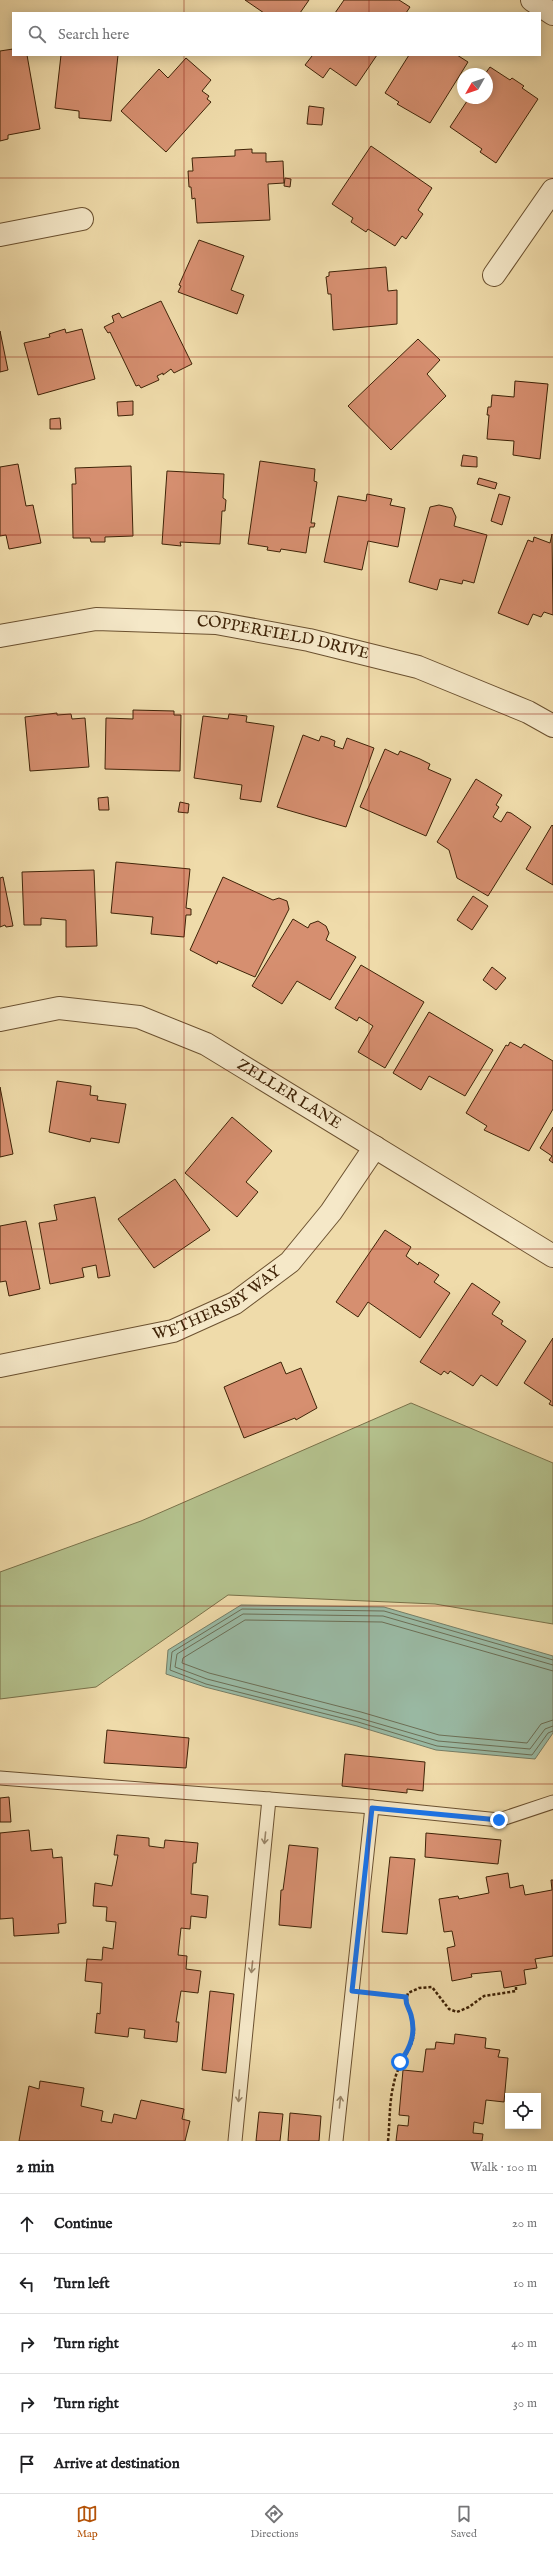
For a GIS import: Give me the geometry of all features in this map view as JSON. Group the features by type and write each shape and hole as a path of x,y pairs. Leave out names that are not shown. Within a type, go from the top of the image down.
{"street":[{"path":"532,0 553,14"},
{"path":"494,275 553,190"},
{"path":"0,235 82,219"},
{"name":"COPPERFIELD DRIVE","path":"0,636 96,619 216,623 309,640 418,667 528,712 553,726"},
{"name":"ZELLER LANE","path":"0,1020 59,1008 139,1016 206,1044 553,1256"},
{"name":"WETHERSBY WAY","path":"0,1366 173,1331 235,1303 290,1262 330,1212 375,1148"}],"lane":[{"path":"0,1778 269,1799 499,1820 553,1802"},
{"path":"235,2141 269,1799"},
{"path":"336,2141 372,1808"}],"path":[{"path":"388,2141 393,2083 400,2062 409,2050 414,2032 411,2015 405,2001 408,1993 419,1988 432,1987 449,2009 457,2012 469,2007 484,1996 516,1991 516,1986"},
{"path":"352,1991 406,1997"}],"green space":[{"path":"411,1403 553,1463 553,1624 435,1604 228,1595 96,1687 0,1699 0,1572 141,1521"}],"water":[{"path":"241,1605 384,1607 553,1656 553,1733 535,1759 436,1750 357,1726 205,1687 166,1674 168,1650"}],"building":[{"path":"245,0 309,0 301,12 263,12"},
{"path":"344,0 399,0 410,7 407,12 336,12"},
{"path":"12,49 12,56 27,56 40,129 8,135 8,139 0,141 0,51"},
{"path":"61,56 118,56 111,121 79,118 79,111 55,108"},
{"path":"312,56 376,56 356,86 330,68 323,78 305,65"},
{"path":"408,56 459,56 468,62 464,68 457,68 457,80 430,123 397,104 399,102 385,93"},
{"path":"186,58 211,80 202,91 209,96 207,99 211,102 166,152 121,111 159,69 168,78"},
{"path":"493,69 510,80 512,78 524,86 522,88 538,99 496,163 480,152 482,149 450,127 465,104 493,104"},
{"path":"309,106 324,108 322,125 307,124"},
{"path":"371,146 432,188 418,210 423,214 406,239 402,236 395,246 368,229 366,232 351,222 353,218 332,204"},
{"path":"252,149 252,153 266,153 266,162 283,161 284,183 268,184 270,220 197,223 195,198 192,199 191,187 189,187 188,171 193,171 192,158 235,156 235,150"},
{"path":"285,178 291,179 290,187 284,186"},
{"path":"199,240 244,256 231,290 244,295 237,314 178,292 181,286 179,285"},
{"path":"386,267 388,291 397,290 397,324 333,330 331,294 328,294 326,277 329,276 329,272"},
{"path":"161,301 192,364 174,373 171,369 163,375 163,373 157,376 159,380 141,388 139,385 136,386 110,332 108,333 104,327 114,322 112,316 119,313 122,318"},
{"path":"65,329 66,333 82,329 95,379 38,395 24,343 50,337 49,334"},
{"path":"0,331 8,370 0,372"},
{"path":"418,339 440,360 427,374 446,396 391,450 348,406"},
{"path":"515,381 548,384 540,459 513,455 514,441 487,439 489,415 487,415 488,407 491,407 492,395 514,397"},
{"path":"133,401 133,415 118,416 117,402"},
{"path":"60,418 61,429 50,429 50,419"},
{"path":"463,455 477,457 477,467 461,466"},
{"path":"260,461 315,469 314,481 317,482 311,523 315,523 314,527 310,527 306,553 281,549 280,552 267,550 268,547 248,544"},
{"path":"18,464 26,506 33,505 41,543 9,549 6,535 0,536 0,467"},
{"path":"131,466 133,536 105,537 105,542 91,542 90,538 73,538 72,484 76,484 75,468"},
{"path":"167,471 224,474 223,498 226,500 225,511 222,511 220,544 180,542 181,546 162,544"},
{"path":"479,478 497,483 495,489 477,484"},
{"path":"367,494 392,499 390,505 405,508 398,547 368,541 362,570 324,562 338,496 366,501"},
{"path":"499,494 510,497 502,525 491,521"},
{"path":"439,505 452,508 456,517 454,526 487,535 474,583 463,580 462,584 440,579 437,590 409,582 430,507"},
{"path":"552,534 553,615 544,612 541,617 533,614 528,625 498,613 528,540 533,542 534,537 550,543"},
{"path":"133,710 174,711 174,715 181,715 180,771 105,769 106,718 133,719"},
{"path":"57,713 57,715 71,714 72,719 85,718 89,767 30,771 25,717"},
{"path":"229,714 247,716 246,722 274,726 261,802 240,799 242,785 194,778 203,716 228,719"},
{"path":"303,735 319,741 321,736 328,738 335,741 334,746 343,749 347,738 374,748 346,827 277,807"},
{"path":"385,749 398,755 400,751 420,759 430,764 428,769 451,779 426,836 360,807"},
{"path":"476,779 502,795 496,805 499,807 493,817 501,822 507,812 511,813 531,827 488,896 457,878 449,850 437,842"},
{"path":"108,797 109,810 99,810 98,798"},
{"path":"180,802 189,804 188,813 178,812"},
{"path":"552,825 553,826 553,885 526,869"},
{"path":"116,862 190,869 186,908 191,909 191,915 186,915 184,937 151,934 153,917 111,913"},
{"path":"94,870 97,946 66,947 66,920 41,918 41,925 24,925 22,872"},
{"path":"3,877 13,926 6,927 5,925 0,927 0,878"},
{"path":"223,877 273,900 279,898 287,901 289,909 255,977 218,961 217,964 190,950"},
{"path":"473,896 488,906 472,930 457,920"},
{"path":"293,919 308,928 310,924 318,921 326,926 329,933 326,940 356,957 330,1000 297,981 282,1004 252,986"},
{"path":"361,965 424,1002 385,1068 358,1052 373,1026 359,1017 357,1021 335,1008"},
{"path":"492,967 506,978 496,990 483,980"},
{"path":"429,1012 493,1050 465,1096 429,1076 421,1090 393,1073"},
{"path":"510,1042 521,1048 524,1044 553,1061 553,1109 529,1151 484,1130 487,1126 466,1113 506,1045 508,1046"},
{"path":"57,1081 91,1086 90,1095 98,1096 97,1100 126,1104 119,1143 91,1138 90,1142 49,1132"},
{"path":"0,1087 13,1154 0,1157"},
{"path":"232,1117 272,1151 246,1182 258,1192 237,1217 185,1173"},
{"path":"553,1127 553,1163 549,1160 552,1156 540,1148"},
{"path":"175,1179 210,1230 154,1268 118,1219"},
{"path":"95,1197 110,1276 98,1278 96,1265 82,1268 84,1277 50,1284 39,1223 57,1220 54,1205"},
{"path":"26,1221 40,1289 9,1296 6,1281 0,1282 0,1226"},
{"path":"385,1230 411,1247 406,1256 418,1265 419,1262 439,1275 434,1282 450,1293 420,1338 368,1302 358,1317 336,1302"},
{"path":"472,1283 500,1302 492,1314 503,1321 501,1324 526,1341 497,1386 481,1375 473,1386 450,1371 448,1374 444,1371 441,1375 420,1362"},
{"path":"553,1338 553,1406 549,1404 551,1401 524,1383"},
{"path":"281,1362 286,1374 301,1368 317,1408 296,1420 295,1418 244,1438 224,1387"},
{"path":"107,1730 189,1738 186,1768 104,1763"},
{"path":"345,1754 425,1762 423,1791 407,1789 407,1793 342,1786"},
{"path":"9,1797 11,1822 0,1822 0,1798"},
{"path":"29,1830 31,1851 52,1849 53,1858 62,1857 66,1923 58,1924 59,1933 14,1936 13,1918 0,1919 0,1833"},
{"path":"426,1833 501,1840 498,1864 425,1857"},
{"path":"117,1835 149,1838 149,1846 164,1848 165,1840 198,1843 196,1863 193,1863 191,1894 208,1896 206,1918 191,1916 190,1929 181,1928 178,1955 187,1956 186,1969 201,1971 198,1993 181,1991 176,2022 179,2022 177,2042 144,2038 145,2030 129,2028 128,2037 95,2033 97,2013 100,2014 102,1983 85,1981 87,1959 102,1960 103,1947 113,1949 116,1922 106,1921 107,1907 93,1906 95,1883 112,1886 118,1855 114,1855"},
{"path":"289,1845 318,1848 311,1928 279,1925 281,1890 283,1890"},
{"path":"390,1857 415,1859 407,1934 382,1932"},
{"path":"508,1873 510,1888 523,1885 525,1895 552,1890 551,1880 553,1880 553,1956 535,1959 537,1968 524,1970 526,1984 504,1988 501,1971 471,1974 472,1977 452,1981 447,1948 455,1946 452,1931 444,1932 439,1899 458,1896 459,1899 489,1893 486,1877"},
{"path":"210,1991 234,1994 226,2073 202,2070"},
{"path":"455,2034 486,2038 485,2048 500,2050 498,2057 508,2058 504,2102 486,2100 483,2124 474,2122 473,2133 483,2134 482,2141 396,2141 398,2125 408,2126 409,2116 399,2115 403,2070 423,2072 426,2049 435,2049 436,2042 454,2044"},
{"path":"40,2081 84,2088 81,2106 103,2111 101,2121 112,2123 114,2114 136,2119 141,2100 184,2109 182,2119 190,2121 185,2141 19,2141 29,2086 39,2089"},
{"path":"259,2112 283,2114 280,2141 256,2141"},
{"path":"290,2113 321,2116 319,2141 288,2141"}],"route":[{"path":"400,2062 409,2050 414,2032 411,2015 405,2001 406,1997 352,1991 372,1808 499,1820"}]}
